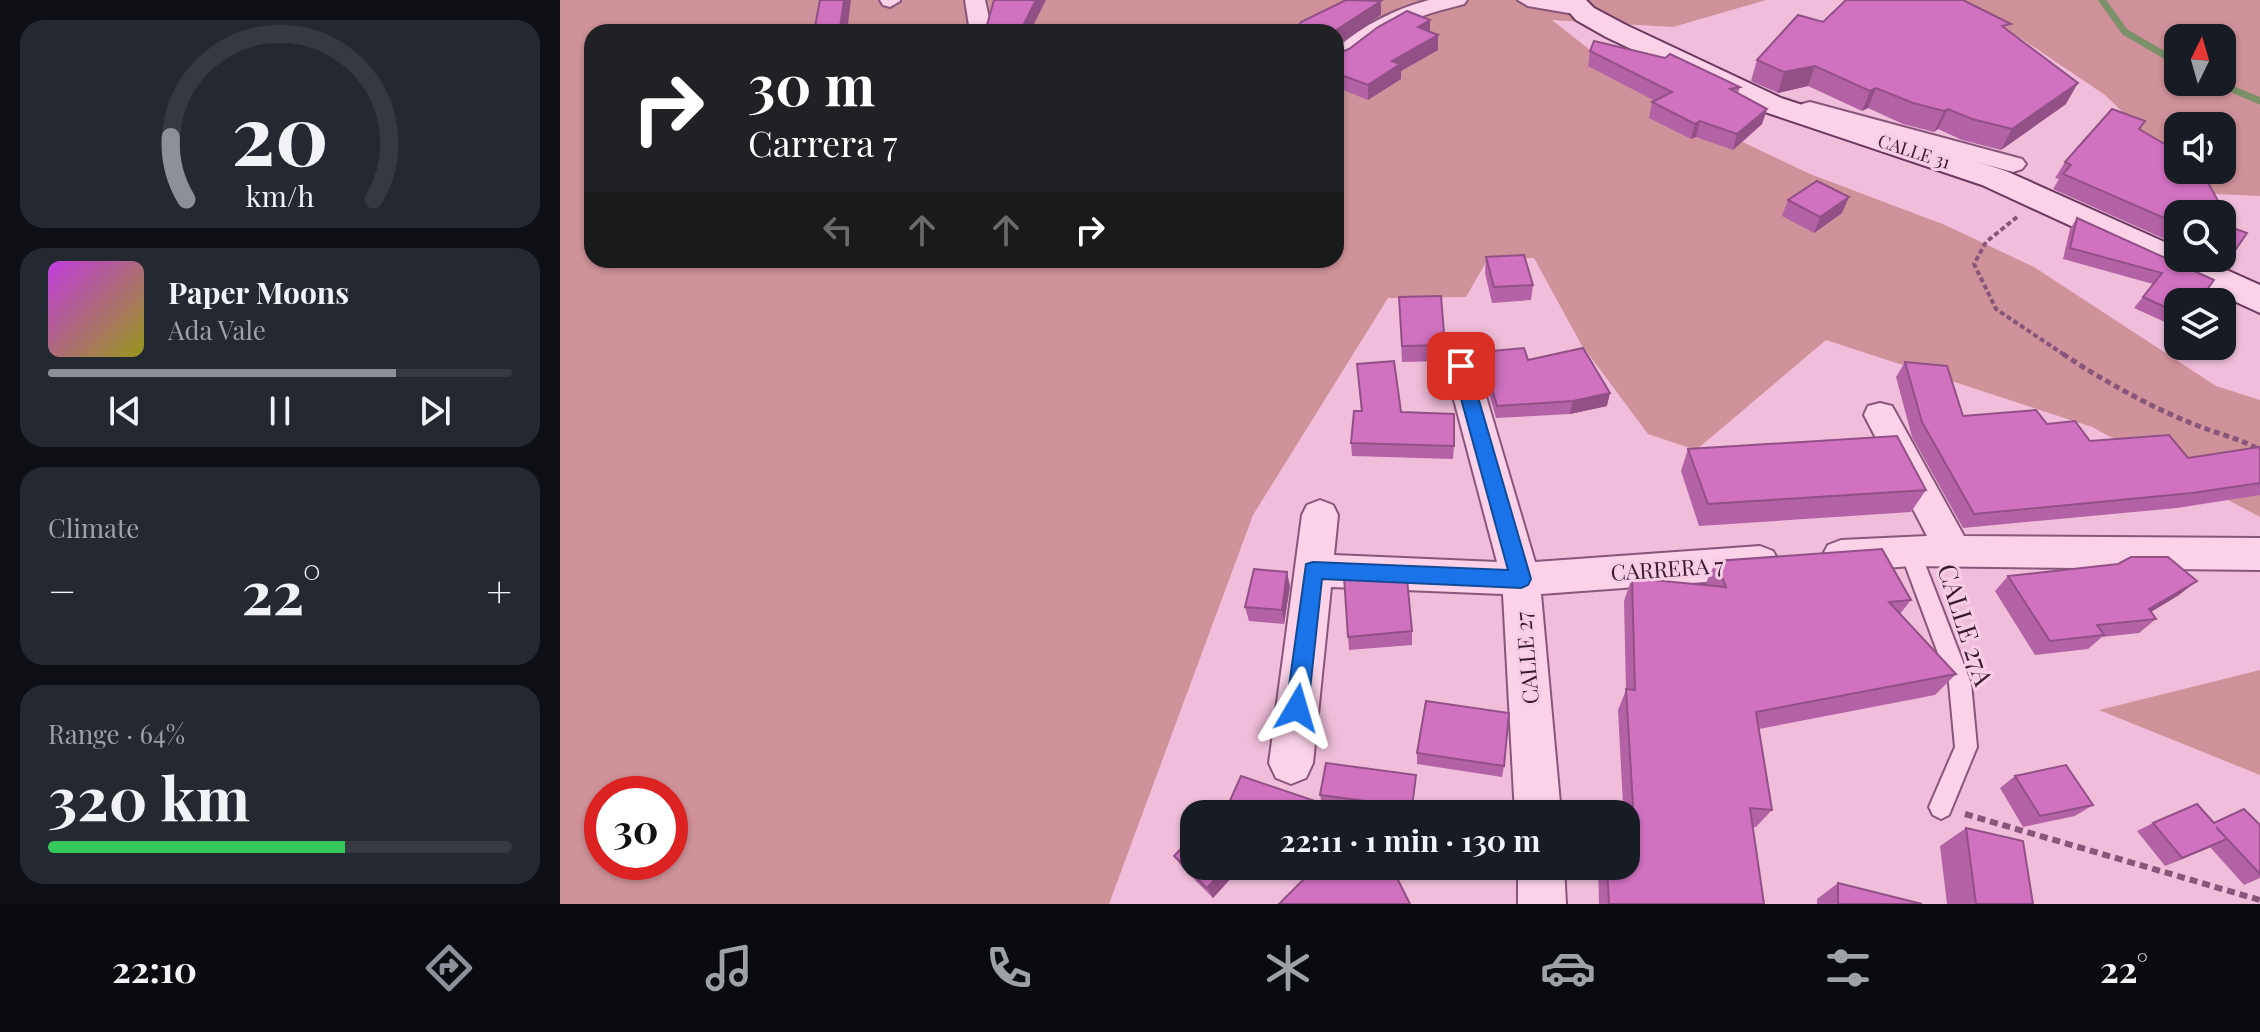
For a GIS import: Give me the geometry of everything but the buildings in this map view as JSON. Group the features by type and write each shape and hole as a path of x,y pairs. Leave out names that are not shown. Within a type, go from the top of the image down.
{"street":[{"path":"975,0 980,24"},
{"path":"1344,52 1355,41 1407,12 1457,0"},
{"path":"1528,0 1576,5"},
{"name":"CALLE 31","path":"1576,5 1616,31 1770,104 1994,178 2260,300"},
{"path":"1770,104 1810,109 2013,164"},
{"name":"CALLE 27","path":"1461,366 1521,579 1537,800"},
{"path":"1880,415 1899,458 1929,502 1954,552"},
{"path":"1291,763 1320,515"},
{"name":"CARRERA 7","path":"1313,570 1521,579 1910,551 2260,554"},
{"path":"1541,880 1542,904"}],"lane":[{"name":"CALLE 27A","path":"1910,551 1960,683 1966,747 1941,807"}],"path":[{"path":"2040,198 1986,242 1974,264 1996,309 2089,371 2196,425 2235,436 2260,450"},
{"path":"1941,807 2260,900"}],"shaded area":[{"path":"560,0 1766,0 1673,27 1552,20 1652,99 1810,174 1945,225 2034,267 2164,352 2164,360 2176,360 2216,386 2260,400 2260,517 2092,427 1826,340 1696,450 1648,434 1581,344 1534,258 1488,259 1466,297 1388,298 1253,515 1109,904 560,904"},
{"path":"1944,0 2260,0 2260,196 2213,194 2201,184 2236,184 2236,112 2164,112 2164,152 2105,95 2001,25"},
{"path":"2260,670 2260,775 2099,710"}],"waterway":[{"path":"2102,0 2125,32 2164,55"},
{"path":"2236,91 2260,101"}],"route":[{"path":"1297,708 1313,570 1521,579 1461,366"}]}
